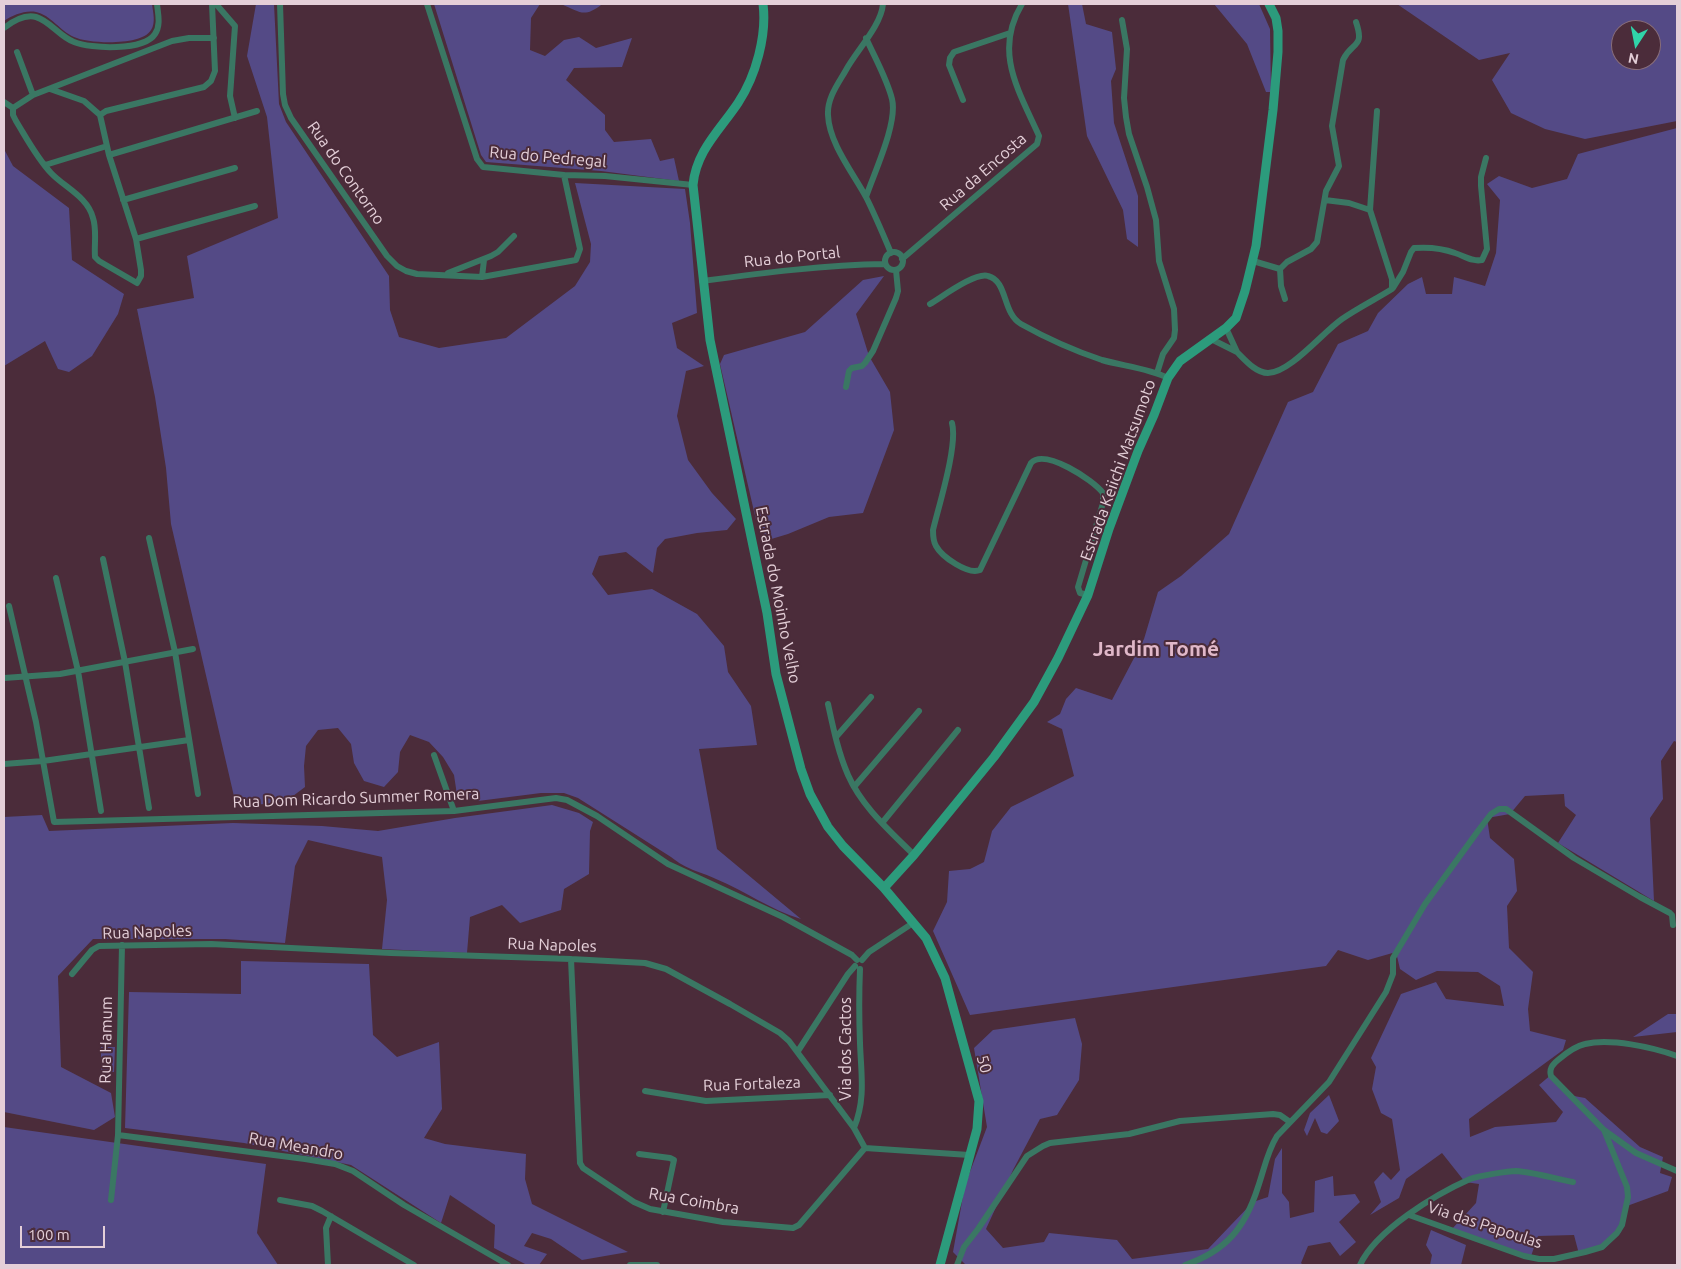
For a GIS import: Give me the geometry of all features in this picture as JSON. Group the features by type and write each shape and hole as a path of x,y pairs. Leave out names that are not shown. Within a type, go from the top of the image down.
{"main road":[{"name":"Estrada do Moinho Velho","path":"764,4 764,22 754,72 738,104 711,138 702,153 696,168 693,186 710,340 763,594 776,674 796,754 810,794 828,827 843,846 884,888"},
{"name":"Estrada Keiichi Matsumoto","path":"884,888 914,855 994,757 1034,702 1054,666 1088,595 1109,528 1168,378 1180,361 1226,328 1236,318 1253,261 1263,195 1276,71 1278,30 1276,18 1270,4"},
{"name":"50","path":"884,888 926,938 945,978 979,1101 976,1129 940,1265"}],"street":[{"path":"4,28 18,19 34,17 42,19 66,39 76,43 105,47 134,45 145,42 154,36 158,28 157,4"},
{"path":"100,115 106,111 204,87 211,81 215,71 214,4"},
{"path":"214,4 235,26 230,96 235,118"},
{"name":"Rua do Contorno","path":"280,4 285,105 291,118 387,256 397,266 417,274 482,277 576,260 580,249 564,174"},
{"name":"Rua do Pedregal","path":"427,4 479,164 487,168 605,176 693,186"},
{"path":"882,4 881,15 832,94 828,115 837,147 866,196 891,253"},
{"name":"Rua da Encosta","path":"902,259 1037,144 1039,136 1010,67 1008,42 1018,10 1022,4"},
{"path":"1122,20 1127,49 1124,98 1129,134 1148,187 1156,220 1159,261 1174,309 1174,338 1163,354 1157,373"},
{"path":"1285,299 1281,286 1280,269 1287,262 1311,249 1317,242 1329,184 1339,166 1332,126 1333,116 1343,60 1346,53 1356,46 1359,41 1360,35 1356,22"},
{"path":"963,100 949,65 950,58 954,52 1010,33"},
{"path":"13,108 33,95 172,41 189,38 214,38"},
{"path":"866,38 893,100 894,112 890,130 866,196"},
{"path":"17,52 33,95"},
{"path":"13,108 13,115 16,121 45,165 90,210 94,219 95,257 137,282 141,276 141,270 136,239 109,155 100,115 84,101 50,89"},
{"path":"4,102 13,108"},
{"path":"109,155 257,111"},
{"path":"1377,111 1370,210 1392,279 1392,289"},
{"path":"45,165 107,146"},
{"path":"1226,328 1237,352 1248,364 1263,373 1277,372 1294,361 1341,320 1392,289 1403,272 1414,248 1440,249 1456,253 1476,262 1482,260 1487,249 1480,186 1486,158"},
{"path":"123,200 235,168"},
{"path":"1325,200 1349,203 1370,210"},
{"path":"136,239 255,206"},
{"path":"444,274 484,260 498,252 514,236"},
{"path":"891,253 899,254 902,259 902,264 896,270 890,270 885,264 885,258 891,253"},
{"path":"482,277 484,260"},
{"path":"1253,261 1280,269"},
{"name":"Rua do Portal","path":"702,281 855,264 885,264"},
{"path":"846,387 849,371 852,368 862,366 873,351 896,298 898,291 896,270"},
{"path":"930,304 978,276 988,276 993,278 1000,286 1011,315 1015,320 1074,349 1101,359 1157,373 1168,378"},
{"path":"1211,339 1237,352"},
{"path":"952,423 954,430 952,448 933,530 934,544 939,551 957,565 972,572 980,570 1031,463 1037,458 1048,459 1091,481 1103,493 1103,503 1078,587 1080,593 1088,595"},
{"path":"149,538 175,652 198,794"},
{"path":"102,559 124,662 149,808"},
{"path":"56,578 78,670 101,811"},
{"path":"9,606 26,676 43,761"},
{"path":"4,678 78,670 193,649"},
{"path":"836,737 872,697"},
{"path":"828,704 836,737 848,775 854,787 882,823 914,855"},
{"path":"854,787 919,711"},
{"path":"882,823 958,730"},
{"path":"4,764 43,761 189,740"},
{"path":"434,754 454,811"},
{"name":"Rua Dom Ricardo Summer Romera","path":"43,761 54,822 454,811 546,798 567,800 598,816 668,864 800,926 852,955 859,964"},
{"path":"1185,1265 1199,1260 1220,1248 1239,1230 1258,1188 1272,1144 1290,1122 1329,1082 1386,992 1393,974 1393,958 1425,904 1491,814 1499,809 1506,809 1574,858 1670,913 1673,925"},
{"path":"798,1051 848,974 869,952 913,923"},
{"name":"Rua Napoles","path":"72,974 95,948 122,945 211,944 435,955 571,959 656,965 764,1024 789,1040 854,1128 865,1148"},
{"name":"Rua Hamum","path":"118,1135 122,945"},
{"name":"Rua Coimbra","path":"571,959 580,1163 583,1168 634,1202 663,1212 723,1222 793,1228 799,1225 865,1148"},
{"name":"Via dos Cactos","path":"854,1128 859,1114 862,1094 859,964"},
{"path":"1677,1056 1629,1045 1600,1042 1583,1044 1563,1055 1553,1064 1550,1071 1551,1076 1604,1130 1636,1154 1677,1171"},
{"name":"Rua Fortaleza","path":"645,1091 706,1101 830,1095"},
{"path":"957,1265 964,1247 1027,1156 1050,1143 1129,1134 1180,1121 1273,1114 1280,1115 1290,1122"},
{"name":"Via das Papoulas","path":"1409,1215 1539,1260 1554,1259 1602,1247 1622,1226 1628,1197 1627,1187 1604,1130"},
{"path":"111,1200 118,1135"},
{"name":"Rua Meandro","path":"118,1135 335,1164 353,1172 404,1205 508,1265"},
{"path":"865,1148 969,1155"},
{"path":"639,1154 674,1160 663,1212"},
{"path":"1360,1265 1373,1244 1389,1229 1472,1178 1516,1171 1573,1182"},
{"path":"280,1200 312,1206 414,1265"},
{"path":"328,1265 326,1228 331,1216"},
{"path":"630,1265 657,1265"}],"shaded area":[{"path":"4,4 152,4 154,17 151,30 146,35 137,39 115,42 91,41 74,37 46,16 36,12 19,13 4,21"},
{"path":"256,4 274,4 279,104 286,122 389,276 390,310 399,337 439,348 506,338 575,286 590,262 591,244 575,183 685,189 690,223 697,313 672,323 677,348 704,366 686,371 677,416 688,460 712,493 736,519 727,530 665,539 657,548 653,573 626,552 599,556 592,574 608,595 652,589 697,614 724,646 728,672 751,706 757,745 699,749 717,849 801,919 779,911 727,884 682,865 578,798 564,793 541,793 478,801 457,795 454,775 443,757 429,742 410,735 400,752 398,772 384,787 364,781 354,763 351,744 338,728 318,730 306,746 304,766 305,787 289,799 269,804 236,805 171,524 166,468 155,397 137,309 194,298 187,256 278,218 267,117 247,56"},
{"path":"434,4 540,4 531,18 530,50 545,56 564,40 579,37 596,48 632,38 622,67 574,68 566,80 605,115 605,130 614,142 651,139 660,161 674,158 679,181 601,171 486,162 481,155"},
{"path":"561,4 601,4 601,5 586,13"},
{"path":"1068,4 1082,4 1086,24 1112,32 1116,69 1111,81 1114,123 1138,196 1138,247 1127,239 1123,210 1087,136"},
{"path":"1214,4 1259,4 1270,29 1271,92 1266,92 1247,44"},
{"path":"1397,4 1677,4 1677,121 1585,139 1545,129 1511,113 1492,80 1510,53 1479,60"},
{"path":"1677,128 1677,742 1674,741 1661,761 1663,799 1650,818 1654,901 1558,843 1576,815 1565,806 1564,794 1525,796 1510,814 1487,818 1490,838 1514,859 1517,891 1507,906 1509,948 1533,972 1528,1009 1530,1031 1566,1040 1563,1050 1469,1119 1470,1137 1495,1127 1556,1122 1563,1112 1539,1085 1552,1074 1574,1096 1585,1098 1640,1147 1663,1157 1660,1173 1672,1177 1668,1191 1627,1206 1621,1232 1604,1249 1579,1254 1574,1235 1538,1236 1530,1259 1452,1229 1476,1203 1479,1184 1465,1182 1442,1153 1406,1179 1399,1198 1370,1215 1381,1202 1374,1182 1383,1172 1391,1180 1400,1170 1392,1119 1381,1113 1372,1089 1376,1067 1371,1058 1401,994 1436,982 1446,999 1504,1006 1500,986 1478,972 1437,971 1416,980 1400,969 1396,952 1368,960 1338,950 1326,966 970,1015 933,931 947,902 949,871 970,869 984,862 992,831 1011,807 1074,776 1062,729 1047,722 1060,714 1066,699 1076,688 1112,700 1144,639 1158,592 1181,576 1229,534 1288,402 1313,392 1338,344 1368,331 1378,313 1408,284 1422,277 1426,294 1452,294 1454,277 1485,286 1496,253 1500,200 1487,184 1499,176 1532,188 1567,179 1578,154"},
{"path":"4,149 13,166 69,208 72,260 124,294 118,314 92,356 69,372 58,369 45,341 4,366"},
{"path":"884,276 856,314 869,356 890,392 894,430 863,513 829,517 768,540 756,520 720,364 724,355 805,332 863,280"},
{"path":"552,805 579,813 593,822 590,831 589,874 564,889 561,910 520,923 502,905 470,917 467,953 382,949 387,900 382,857 308,840 295,866 285,943 225,939 93,939 58,976 61,1067 111,1093 115,1117 94,1130 4,1112 4,817 42,815 49,831 233,823 322,826 378,831"},
{"path":"241,961 369,964 373,1035 397,1057 439,1042 442,1109 424,1138 445,1144 526,1154 525,1179 532,1204 628,1252 582,1260 551,1239 532,1233 524,1246 547,1254 539,1265 527,1265 494,1248 495,1225 450,1195 441,1223 351,1165 244,1143 125,1128 129,992 241,994"},
{"path":"1668,1014 1677,1014 1677,1032 1633,1037"},
{"path":"1075,1018 1082,1044 1079,1080 1057,1115 1040,1119 1013,1170 986,1229 1003,1248 1044,1242 1049,1233 1117,1240 1132,1259 1208,1249 1253,1202 1268,1197 1275,1159 1282,1148 1282,1193 1289,1202 1290,1218 1314,1212 1315,1181 1333,1176 1334,1196 1355,1194 1360,1202 1339,1222 1356,1242 1340,1256 1330,1242 1308,1246 1301,1263 1303,1265 966,1265 953,1252 965,1185 987,1127 974,1048 993,1030"},
{"path":"101,1047 115,1047 114,1072 101,1072"},
{"path":"1329,1095 1339,1121 1327,1134 1321,1132 1315,1118 1307,1136 1304,1130 1310,1113"},
{"path":"4,1127 266,1164 257,1233 278,1265 4,1265"},
{"path":"1431,1230 1466,1245 1461,1265 1430,1265 1432,1255 1426,1245"}],"district":[{"name":"Jardim Tomé","path":"1156,649"}]}
